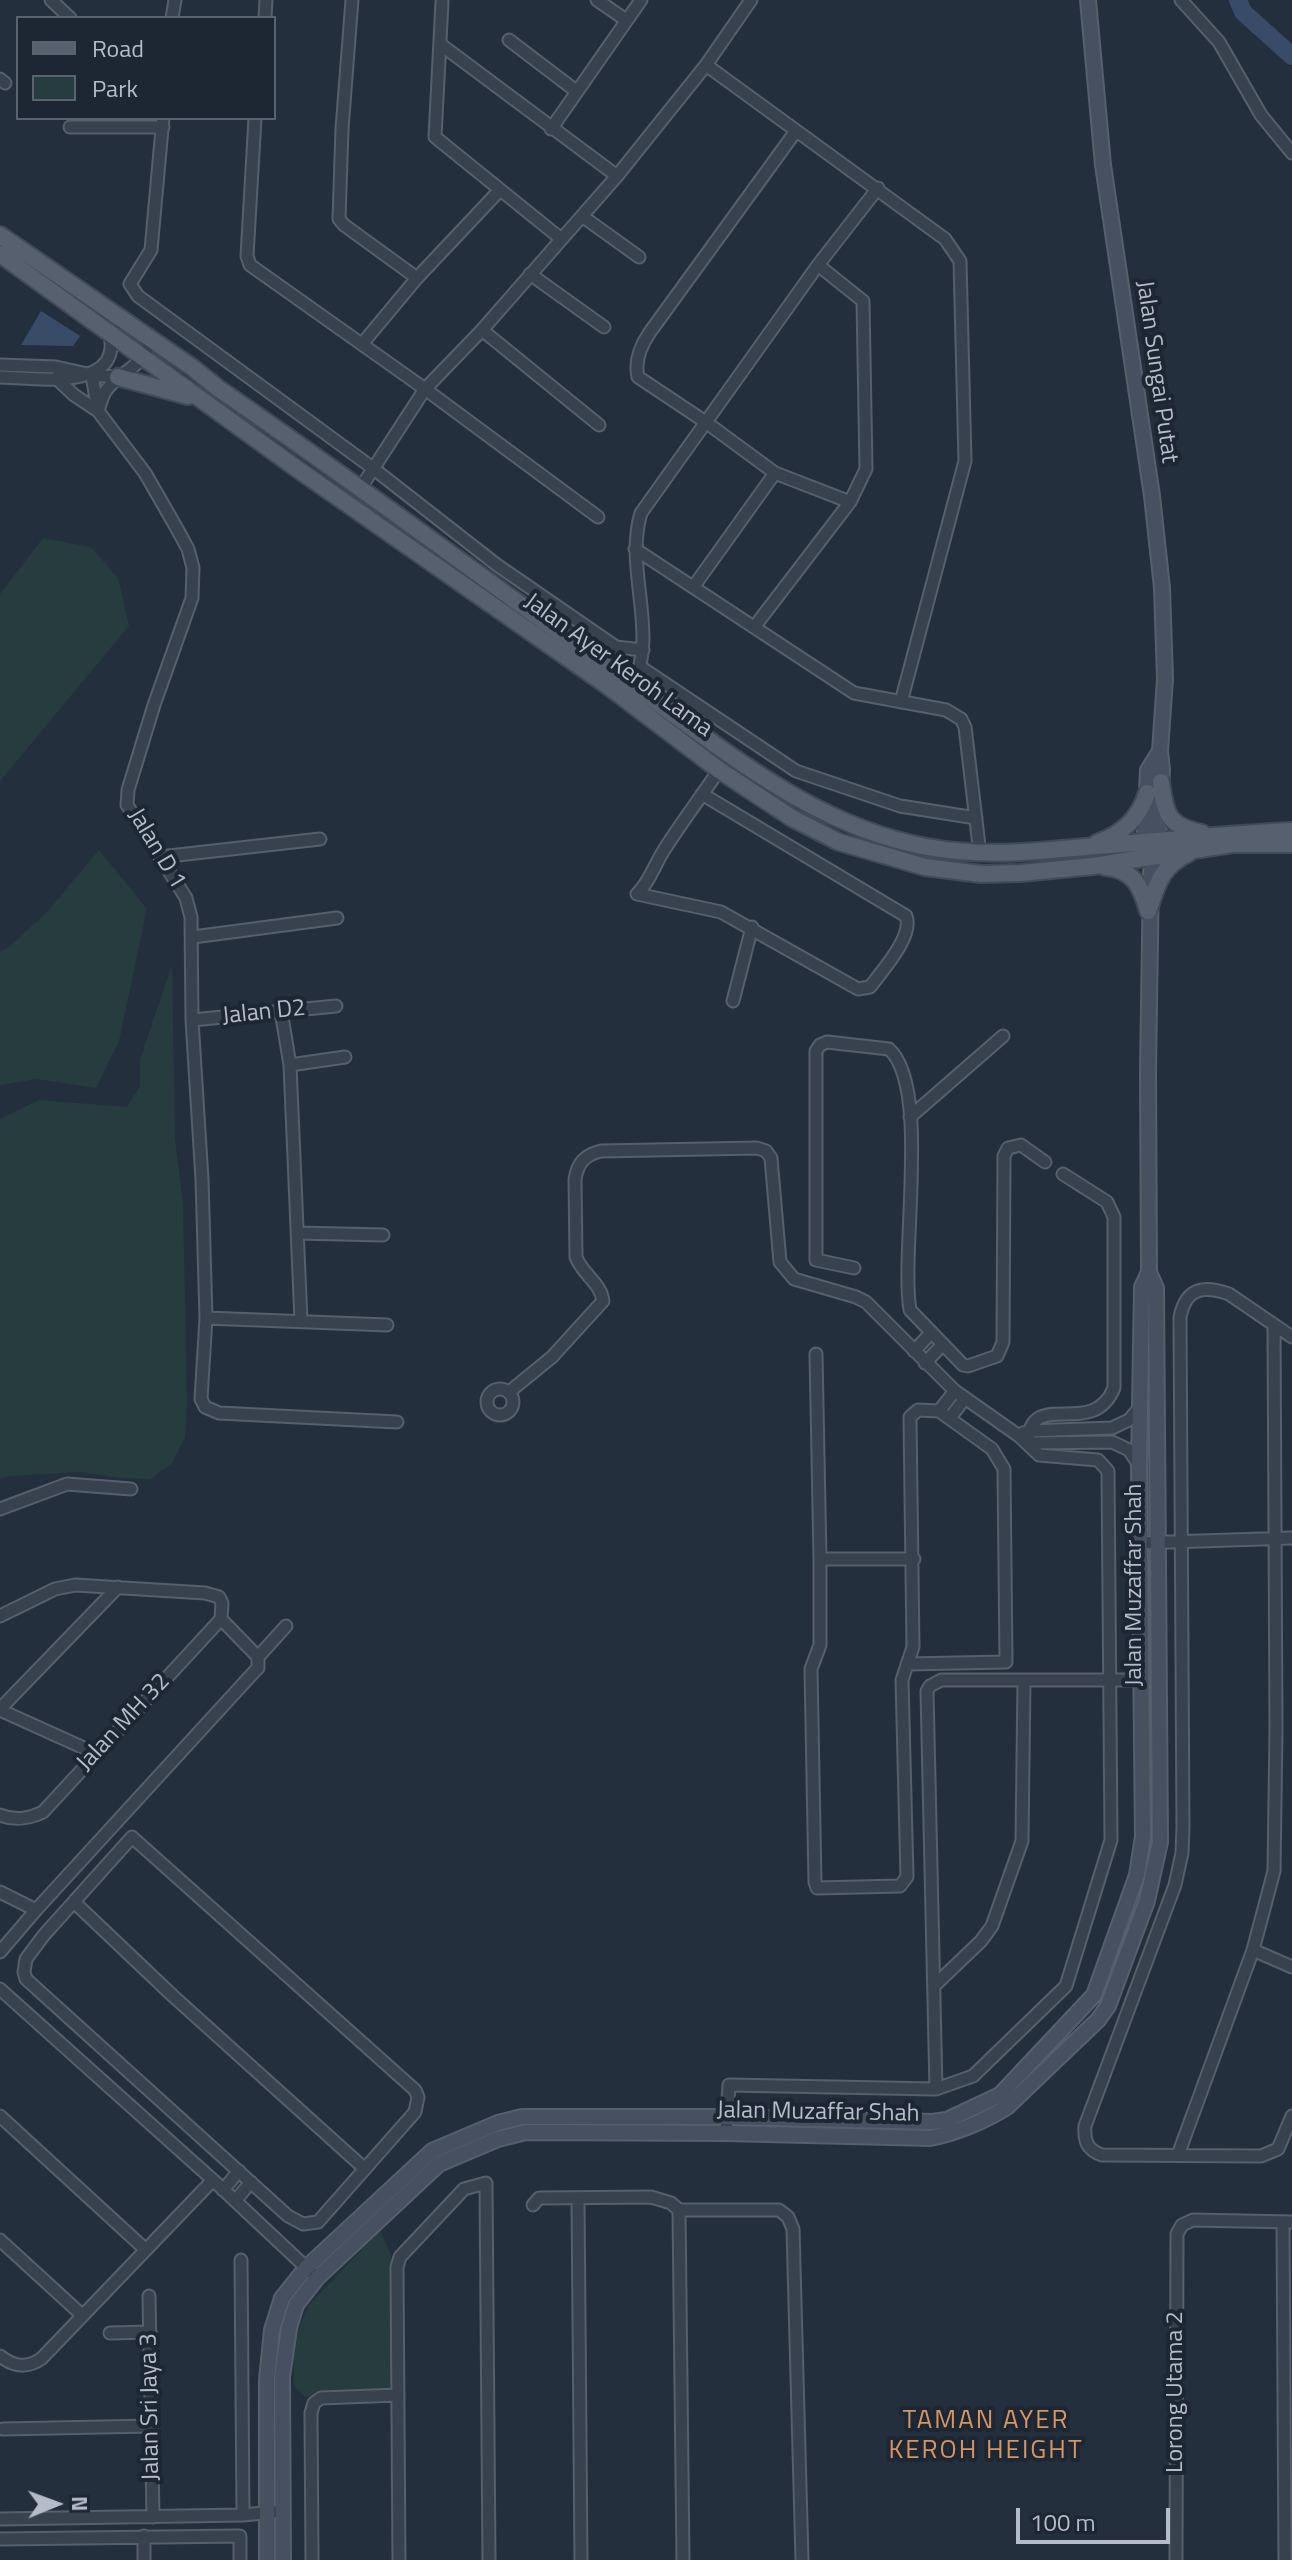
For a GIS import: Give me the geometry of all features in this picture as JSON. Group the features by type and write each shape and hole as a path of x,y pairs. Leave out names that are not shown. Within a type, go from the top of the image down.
{"main road":[{"name":"Jalan Sungai Putat","path":"1088,0 1103,165 1152,496 1160,575 1165,679 1161,782 1151,854"},
{"name":"Jalan Ayer Keroh Lama","path":"0,235 796,799 834,819 925,847 980,854 1084,848 1151,854"},
{"name":"Jalan Ayer Keroh Lama","path":"0,254 296,468 608,686 719,770 792,818 839,842 925,867 981,874 1093,866 1211,841 1292,831"},
{"path":"118,377 201,400"},
{"path":"296,468 308,469 338,489 360,489 361,504 399,539"},
{"name":"Jalan Sungai Putat","path":"1151,854 1148,770 1160,751"},
{"path":"1161,782 1163,803 1171,820 1211,841"},
{"path":"1084,848 1104,841 1130,824 1140,812 1147,793"},
{"name":"Jalan Ayer Keroh Lama","path":"1211,841 1292,844"},
{"path":"1150,911 1159,879 1167,867 1211,841"},
{"name":"Jalan Muzaffar Shah","path":"267,2560 267,2380 272,2330 282,2298 439,2164 498,2139 544,2132 930,2138 945,2135 1007,2107 1098,2020 1108,2006 1147,1901 1160,1842 1156,1288 1149,1272 1151,854"},
{"path":"1093,866 1129,873 1150,911"},
{"name":"Jalan Muzaffar Shah","path":"283,2560 282,2377 289,2328 296,2305 312,2273 432,2151 498,2123 522,2117 947,2120 1000,2095 1094,1995 1137,1875 1143,1836 1139,1465 1142,1287 1149,1272"}],"street":[{"path":"51,0 68,16"},
{"path":"352,0 339,219 417,278"},
{"path":"597,0 626,20"},
{"path":"551,129 641,0"},
{"path":"360,489 425,389 482,330 617,176 706,65 751,0"},
{"path":"1181,0 1219,42 1261,115 1292,153"},
{"path":"442,2 435,137 560,238"},
{"path":"509,40 576,91"},
{"path":"440,44 617,176"},
{"path":"706,65 945,239 960,261 963,277 965,461 901,702"},
{"path":"255,120 248,262 598,517"},
{"path":"70,127 163,122 151,250 132,279 130,284 134,291 374,469 497,565 616,647 643,650"},
{"path":"796,131 659,319 640,350 636,369 638,377 775,473 850,502"},
{"path":"633,685 642,668 643,650 635,549 641,513 818,265 878,188"},
{"path":"362,344 417,278 499,191"},
{"path":"582,216 639,257"},
{"path":"755,626 850,502 866,469 863,301 818,265"},
{"path":"530,274 604,327"},
{"path":"482,330 599,425"},
{"path":"0,377 92,375 110,355 110,335"},
{"path":"56,378 98,411 105,392 118,377 143,358 148,342 144,336"},
{"path":"0,365 56,367 118,377"},
{"name":"Jalan D 1","path":"92,375 98,411 145,473 182,538 193,568 192,598 154,705 127,797 130,812 186,898 193,937 192,1020 202,1179 206,1318 201,1399 205,1407 219,1413 397,1422"},
{"path":"694,586 775,473"},
{"path":"635,549 854,693 946,710 961,719 965,727 980,854"},
{"path":"642,668 796,771 900,806 976,818"},
{"path":"702,794 906,916 909,922 906,934 890,962 870,987 862,990 721,912 642,892 649,874 671,839 702,794 719,770"},
{"path":"658,832 671,839"},
{"path":"160,857 320,839"},
{"path":"193,937 337,918"},
{"path":"733,1001 752,927"},
{"name":"Jalan D2","path":"192,1020 336,1006"},
{"path":"281,1011 290,1065 301,1321"},
{"path":"910,1117 1003,1036"},
{"path":"854,1268 816,1260 816,1051 820,1045 827,1042 889,1049 895,1054 905,1075 910,1117 909,1302 913,1316 963,1365 991,1359 1000,1349 1004,1332 1004,1156 1008,1148 1021,1145 1045,1162"},
{"path":"290,1065 345,1057"},
{"path":"509,1392 552,1357 603,1301 600,1289 578,1264 576,1257 577,1167 589,1154 601,1151 757,1148 766,1151 771,1158 780,1262 786,1272 794,1279 866,1302 925,1363 960,1394 1025,1436 1034,1451 1044,1457 1098,1460 1108,1471 1111,1840 1066,1986 973,2076 936,2089 729,2085 726,2133"},
{"path":"1025,1436 1041,1415 1095,1411 1114,1388 1114,1217 1107,1202 1063,1174"},
{"path":"298,1233 383,1235"},
{"path":"1292,1337 1229,1294 1195,1292 1182,1305 1182,1853 1175,1885 1085,2126 1084,2136 1086,2145 1102,2155 1271,2154 1282,2143 1292,2116"},
{"path":"206,1318 387,1325"},
{"path":"1178,2155 1253,1950 1271,1887 1275,1855 1274,1325"},
{"path":"914,1351 931,1333"},
{"path":"925,1363 943,1344"},
{"path":"816,1354 820,1645 811,1669 817,1888 900,1886 905,1883 902,1680 907,1664 913,1647 914,1559 910,1417 918,1410 939,1411 992,1449 1004,1469 1006,1662 907,1664"},
{"path":"939,1411 960,1394"},
{"path":"950,1418 960,1394"},
{"path":"1025,1436 1112,1428 1129,1420 1140,1407"},
{"path":"1025,1436 1112,1442 1129,1450 1139,1465"},
{"path":"0,1509 67,1484 131,1489"},
{"path":"1139,1543 1292,1538"},
{"path":"820,1559 914,1559"},
{"path":"0,1616 66,1586 205,1593 219,1597 222,1603 221,1619 258,1657"},
{"path":"95,1753 0,1710 118,1587"},
{"name":"Jalan MH 32","path":"0,1815 16,1819 43,1812 221,1619"},
{"path":"0,1952 258,1668 258,1657 286,1626"},
{"path":"936,2089 925,1697 930,1686 941,1680 1140,1680"},
{"path":"934,1986 981,1941 992,1926 1022,1841 1024,1680"},
{"path":"132,1837 411,2084 418,2097 415,2112 324,2217 311,2224 303,2224 288,2216 26,1979 26,1959 74,1902 132,1837"},
{"path":"0,1892 36,1910"},
{"path":"74,1902 365,2169"},
{"path":"1253,1950 1292,1967"},
{"path":"0,1989 312,2273"},
{"path":"0,2116 146,2250"},
{"path":"223,2190 239,2171"},
{"path":"0,2356 19,2366 35,2363 213,2180"},
{"path":"235,2201 251,2182"},
{"path":"399,2560 397,2267 400,2257 464,2189 486,2183 489,2560"},
{"path":"533,2205 539,2198 651,2197 661,2198 679,2210 779,2210 788,2217 793,2229 802,2560"},
{"path":"578,2198 581,2560"},
{"path":"679,2210 683,2560"},
{"name":"Lorong Utama 2","path":"1176,2560 1177,2234 1182,2225 1193,2220 1288,2222"},
{"path":"1285,2560 1288,2532 1288,2222"},
{"path":"0,2240 82,2315"},
{"path":"241,2260 243,2515"},
{"name":"Jalan Sri Jaya 3","path":"149,2296 153,2517"},
{"path":"110,2333 150,2332"},
{"path":"312,2560 311,2413 314,2403 321,2398 398,2395"},
{"path":"3,2429 151,2426"},
{"path":"0,2519 243,2515 283,2511"},
{"path":"144,2536 144,2560"},
{"path":"0,2539 240,2536 240,2560"}],"green space":[{"path":"43,538 91,547 118,578 129,626 0,781 0,594"},
{"path":"99,850 147,909 119,1041 96,1088 37,1079 0,1085 0,952 47,912"},
{"path":"172,965 175,1139 183,1204 185,1438 171,1464 150,1479 80,1472 0,1479 0,1119 39,1100 127,1107 140,1086 140,1059"},
{"path":"380,2230 391,2255 392,2393 305,2397 294,2386 293,2344 308,2306"}],"water":[{"path":"41,311 80,336 73,346 21,345"}],"waterway":[{"path":"1238,0 1243,12 1292,56"}],"district":[{"name":"TAMAN AYER KEROH HEIGHT","path":"986,2437"}]}
